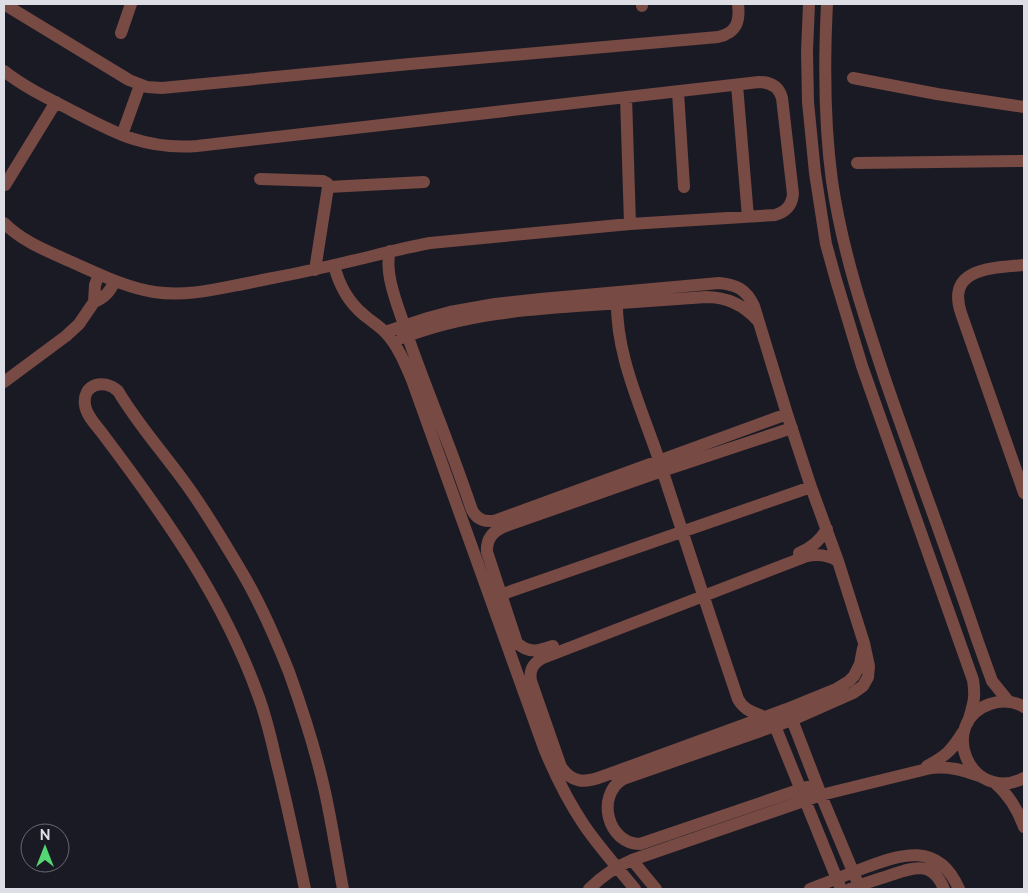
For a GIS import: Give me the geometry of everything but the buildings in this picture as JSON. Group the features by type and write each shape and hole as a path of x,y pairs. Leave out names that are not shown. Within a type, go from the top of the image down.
{"street":[{"path":"4,4 129,80 140,85 162,88 410,64 718,38 728,34 735,27 739,19 738,4"},
{"path":"121,33 131,4"},
{"path":"809,4 807,51 808,102 815,173 826,244 862,366 973,680 974,702 962,744 970,767 979,776"},
{"path":"828,4 825,56 826,119 832,182 849,261 873,345 992,681 1020,705"},
{"path":"4,71 9,77 122,136 153,144 185,147 768,82 776,87 780,94 793,194 790,205 784,212 775,215 630,224 430,243 315,270 189,293 152,292 130,287 34,245 16,234 4,223"},
{"path":"853,78 937,94 1024,107"},
{"path":"122,136 140,85"},
{"path":"737,85 748,216"},
{"path":"678,92 684,187"},
{"path":"626,97 630,224"},
{"path":"5,185 56,102"},
{"path":"857,162 1024,161"},
{"path":"260,179 323,181 327,183 328,187 315,270"},
{"path":"328,187 424,182"},
{"path":"390,251 389,275 406,331 472,510 474,515 482,521 492,522 661,466 792,428"},
{"path":"334,265 343,290 352,303 389,337 405,364 558,780 584,825 635,889"},
{"path":"1024,265 986,270 974,274 961,284 958,293 961,313 1021,472 1024,494"},
{"path":"961,313 966,292 976,282 991,277 1024,273"},
{"path":"94,302 94,290 99,274"},
{"path":"4,382 73,330 85,317 94,302 109,292 115,281"},
{"path":"389,337 450,312 487,305 533,300 617,297 710,284 737,286 750,297 754,306 787,414 811,487 827,529 838,561 864,643 869,672 866,682 858,690 844,698 789,714 765,717 591,780 575,779 561,767 531,681 530,672 534,663 806,550 818,541 827,529"},
{"path":"617,297 618,329 623,354 738,699 746,710 765,717 775,726 839,884"},
{"path":"305,889 287,803 270,736 259,696 247,666 219,608 189,555 152,500 88,414 84,403 85,397 91,387 96,384 108,384 118,391 140,424 196,498 260,604 282,654 316,756 325,791 343,889"},
{"path":"787,414 661,466 498,529 488,542 487,552 500,595 517,643 526,649 536,651 807,556 820,555 838,561"},
{"path":"500,595 811,487"},
{"path":"914,772 948,754 977,712 989,704 1002,702 1020,705"},
{"path":"789,714 775,726 623,779 610,792 607,805 609,818 615,831 625,840 630,843 640,844 802,795"},
{"path":"789,714 818,789 854,872 855,887 908,869 924,868 940,880 944,889"},
{"path":"589,889 598,880 617,867 632,860 818,789 942,767 962,770 1004,784 1024,778"},
{"path":"994,782 1002,789 1019,813 1024,828"},
{"path":"810,889 839,884 854,872 905,855 923,856 940,863 953,878 959,889"},
{"path":"632,860 656,889"}]}
